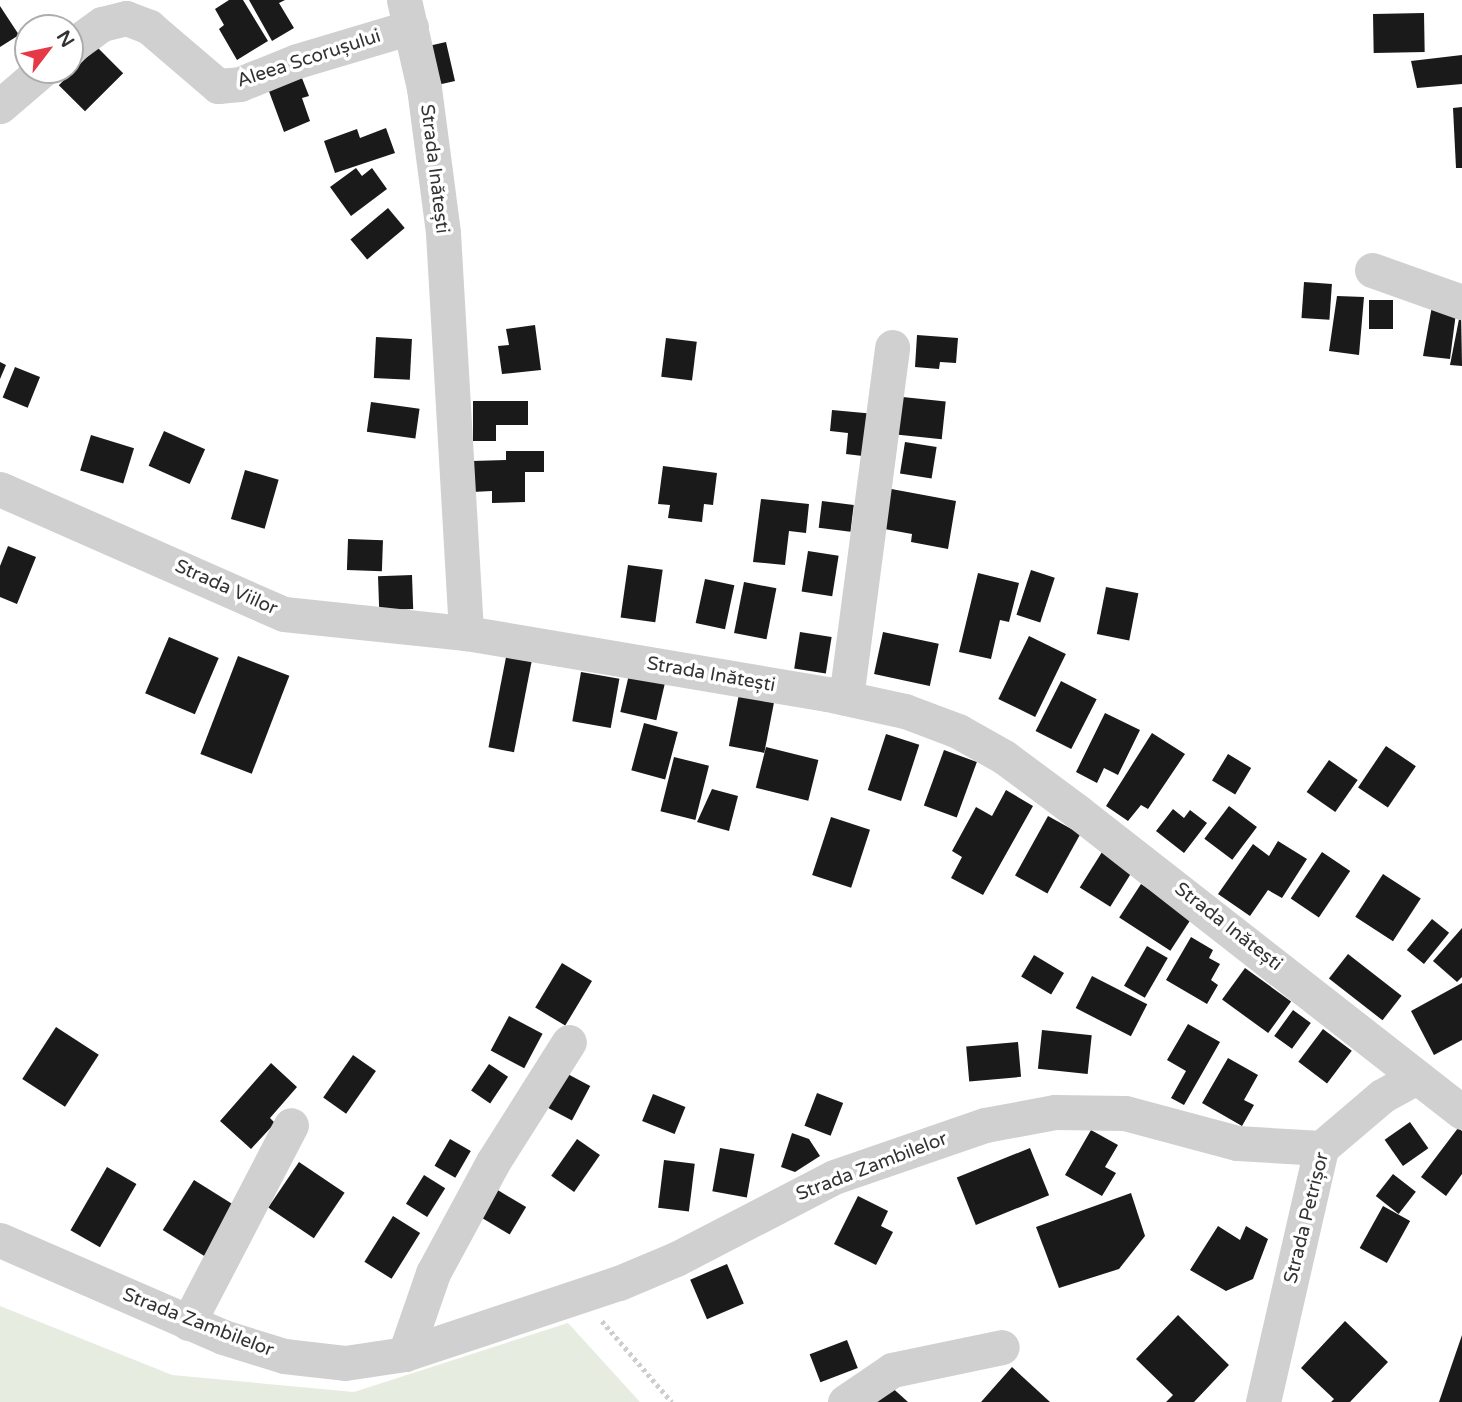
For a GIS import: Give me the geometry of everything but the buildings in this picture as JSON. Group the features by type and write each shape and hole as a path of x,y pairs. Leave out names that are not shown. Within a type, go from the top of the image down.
{"street":[{"name":"Aleea Scorușului","path":"84,37 102,24 126,18 149,27 218,86 240,84 319,54 407,13"},
{"name":"Strada Inătești","path":"407,13 434,150 443,233 466,633 846,698 948,727 1004,757 1462,1112"},
{"path":"0,106 26,84"},
{"path":"1372,270 1462,302"},
{"path":"846,698 892,347"},
{"name":"Strada Viilor","path":"0,489 284,614 466,633"},
{"path":"405,1354 433,1273 493,1162 569,1042"},
{"name":"Strada Petrișor","path":"1263,1402 1321,1148 1382,1096 1416,1077"},
{"name":"Strada Zambilelor","path":"0,1240 188,1323 284,1356 345,1363 405,1354 581,1296 676,1259 834,1177 985,1125 1055,1112 1125,1113 1237,1143 1321,1148"},
{"path":"188,1323 291,1125"},
{"path":"845,1402 892,1370 1002,1347"}],"path":[{"path":"581,1296 672,1402"}],"shaded area":[{"path":"0,1306 172,1375 354,1392 568,1323 640,1402 0,1402"}]}
